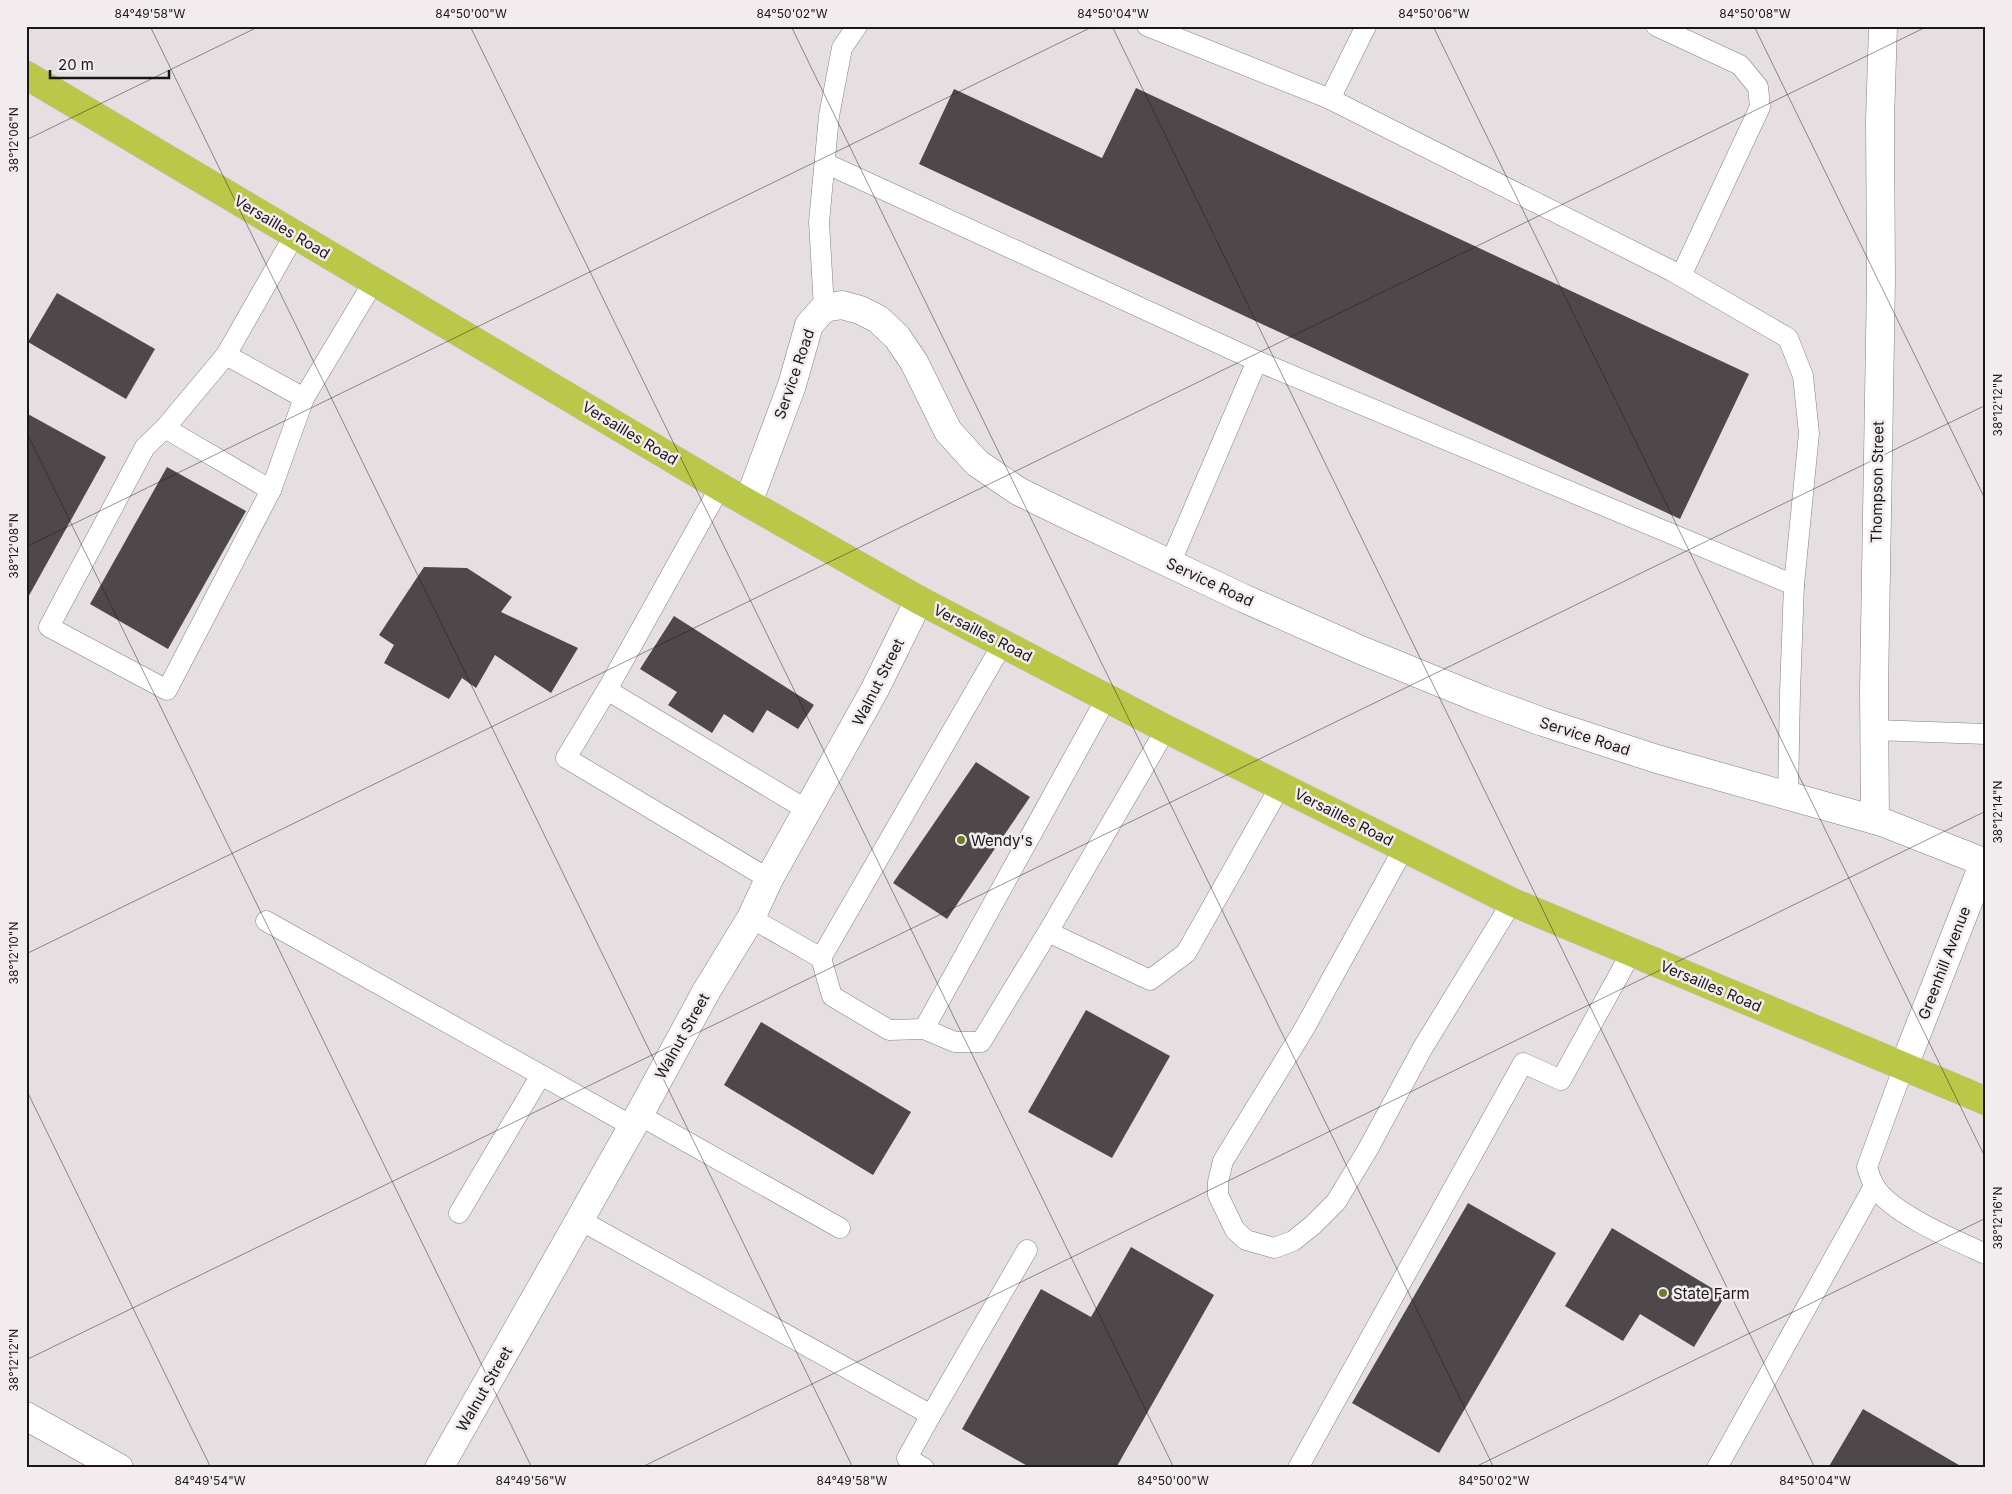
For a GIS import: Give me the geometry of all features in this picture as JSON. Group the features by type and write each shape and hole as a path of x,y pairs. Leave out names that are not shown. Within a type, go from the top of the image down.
{"highway":[{"name":"Versailles Road","path":"26,75 720,487 919,600 1166,728 1512,902 1986,1101"}],"street":[{"name":"Thompson Street","path":"1875,820 1876,466 1881,280 1880,120 1883,26"},
{"name":"Service Road","path":"748,503 792,385 810,325 824,308 842,305 860,310 878,319 897,337 914,362 948,431 978,463 1018,491 1170,564 1363,651 1483,700 1601,742 1875,820"},
{"name":"Walnut Street","path":"439,1468 636,1121 707,990 751,918 769,878 876,689 919,600"},
{"path":"1875,820 1985,863"},
{"name":"Greenhill Avenue","path":"1904,1066 1985,863"},
{"path":"26,1416 85,1459 119,1468"}],"lane":[{"path":"824,308 819,222 829,116 842,48 857,26"},
{"path":"1147,26 1330,99 1681,276 1788,338 1803,376 1809,432 1794,585 1788,796"},
{"path":"1330,99 1366,26"},
{"path":"1656,26 1740,65 1758,87 1760,107 1681,276"},
{"path":"825,163 1257,362 1794,585"},
{"path":"295,234 226,355 165,428 145,447 48,627 167,690 271,490 304,398 374,281"},
{"path":"226,355 304,398"},
{"path":"1170,564 1257,362"},
{"path":"165,428 271,490"},
{"path":"720,487 607,690 566,758 769,878"},
{"path":"821,958 1003,643"},
{"path":"607,690 807,810"},
{"path":"924,1029 1107,697"},
{"path":"751,918 821,958 832,996 889,1030 924,1029 955,1042 981,1042 1048,932 1166,728"},
{"path":"1874,730 1986,734"},
{"path":"1048,932 1150,980 1186,953 1281,785"},
{"path":"1404,848 1304,1029 1223,1161 1218,1182 1218,1195 1234,1230 1246,1240 1274,1248 1293,1242 1336,1202 1368,1149 1422,1049 1512,902"},
{"path":"266,921 541,1075 636,1121 840,1228"},
{"path":"1298,1468 1523,1063 1561,1080 1631,953"},
{"path":"1904,1066 1867,1167 1874,1186 1896,1208 1931,1228 1986,1254"},
{"path":"459,1212 541,1075"},
{"path":"1718,1468 1874,1186"},
{"path":"580,1220 930,1415"},
{"path":"924,1468 908,1458 930,1415 1027,1250"}],"building":[{"path":"1136,88 1749,374 1680,519 919,164 954,89 1102,158"},
{"path":"57,293 155,349 126,399 28,342"},
{"path":"26,413 106,457 26,601"},
{"path":"167,467 246,511 168,649 90,604"},
{"path":"424,567 467,568 512,597 501,612 578,648 551,693 495,655 476,688 462,678 449,699 384,663 394,645 379,635"},
{"path":"674,616 814,705 798,729 767,710 753,733 724,714 712,733 668,705 677,692 640,669"},
{"name":"Wendy's","path":"976,762 1030,797 947,919 893,883"},
{"path":"1086,1010 1170,1056 1112,1158 1028,1112"},
{"path":"761,1022 911,1112 873,1175 724,1085"},
{"path":"1468,1203 1556,1253 1439,1453 1352,1403"},
{"path":"1612,1228 1725,1296 1694,1347 1640,1314 1623,1341 1565,1306"},
{"path":"1131,1247 1214,1295 1116,1468 1031,1468 962,1429 1041,1289 1091,1317"},
{"path":"1863,1409 1964,1468 1828,1468"}],"place":[{"name":"Wendy's","path":"961,840"},
{"name":"State Farm","path":"1663,1293"}]}
